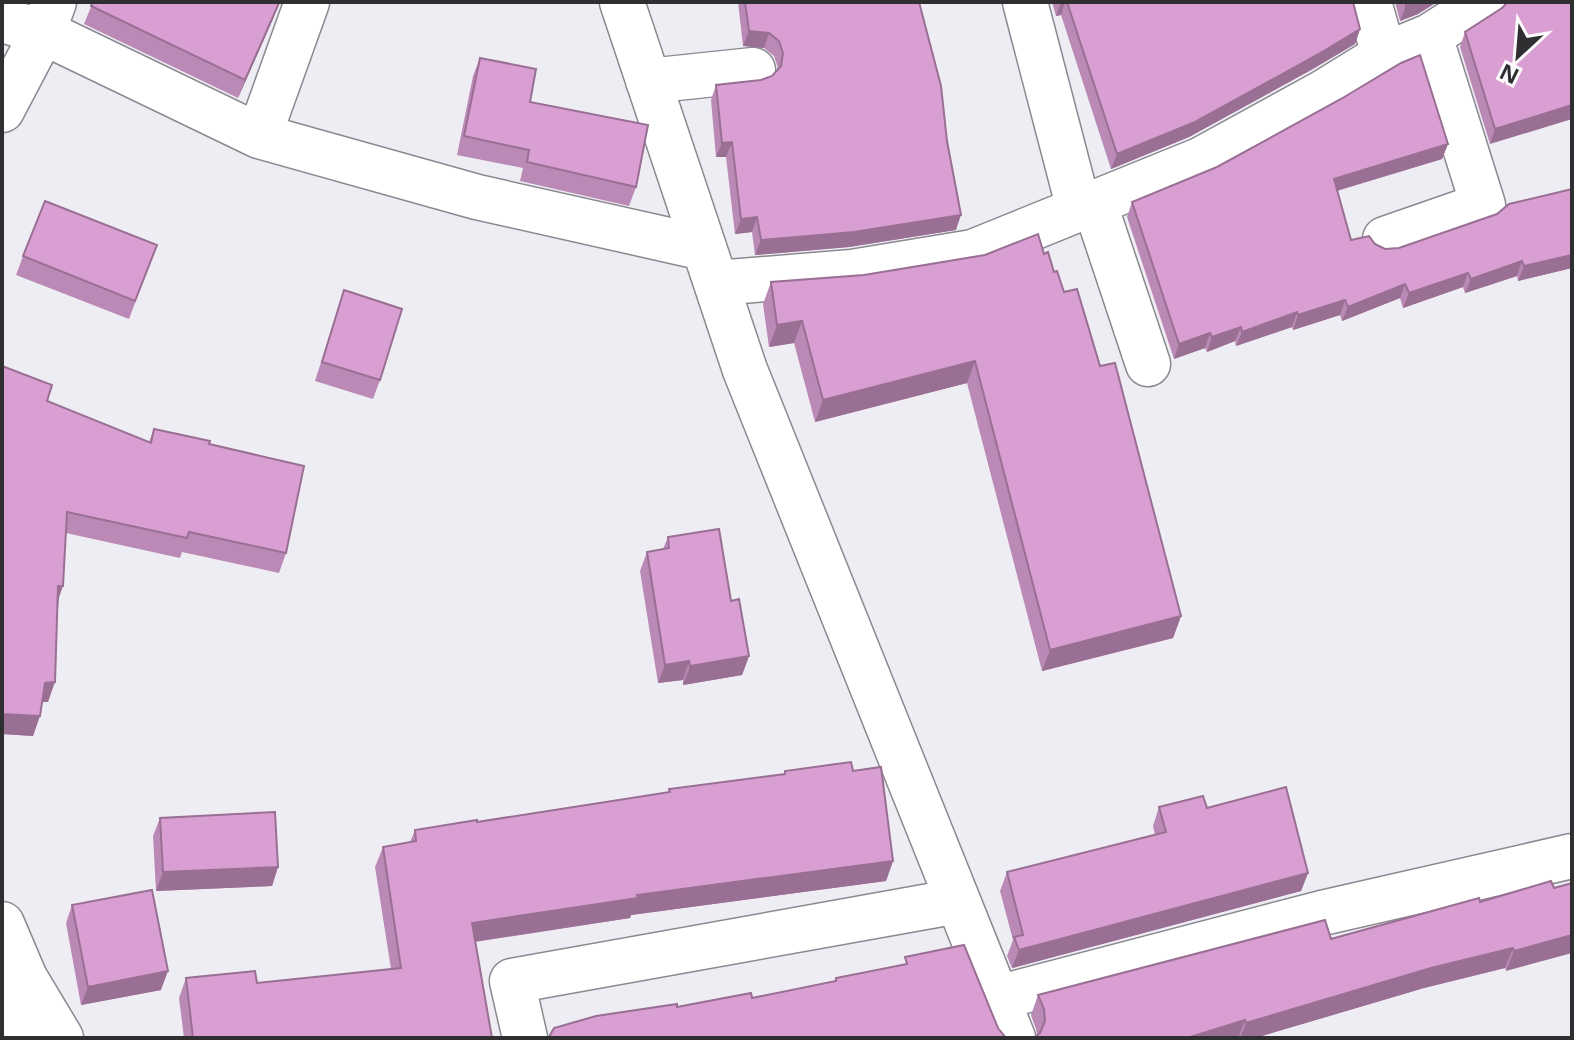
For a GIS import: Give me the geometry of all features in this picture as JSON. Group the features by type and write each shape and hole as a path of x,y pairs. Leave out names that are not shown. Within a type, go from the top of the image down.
{"street":[{"path":"259,136 307,2"},
{"path":"622,2 745,370 1013,1038"},
{"path":"1025,2 1086,206 1148,364"},
{"path":"1369,2 1384,55"},
{"path":"2,20 49,17 259,136 710,265 852,272 973,252 1200,160 1384,55 1430,36 1483,2"},
{"path":"2,110 49,17"},
{"path":"1385,239 1483,205 1430,36"},
{"path":"648,81 753,70"},
{"path":"997,998 1322,913 1572,856"},
{"path":"525,1038 512,981 958,901"},
{"path":"2,924 13,978 17,1038"},
{"path":"13,978 61,1038"}],"building":[{"path":"93,2 279,3 245,80 91,6"},
{"path":"745,2 919,2 941,86 947,141 961,215 854,232 761,240 757,217 741,219 732,142 722,143 716,85 761,80 772,76 781,66 783,53 779,41 769,33 749,31"},
{"path":"1067,2 1353,2 1360,29 1195,122 1117,154"},
{"path":"1508,2 1572,2 1572,105 1495,129 1465,32"},
{"path":"1420,55 1448,144 1334,179 1351,240 1369,236 1375,244 1385,249 1399,248 1497,214 1509,204 1572,189 1572,255 1524,266 1522,261 1471,279 1468,273 1409,293 1405,284 1348,307 1345,300 1298,315 1297,312 1242,332 1241,327 1212,337 1210,333 1179,344 1132,202 1217,167"},
{"path":"480,58 536,69 530,102 648,125 636,187 527,162 529,150 464,136"},
{"path":"45,201 157,245 135,301 23,256"},
{"path":"1038,234 1044,254 1048,252 1064,292 1077,289 1100,366 1115,363 1181,616 1050,650 975,361 823,400 802,321 777,325 771,282 864,275 985,255"},
{"path":"344,290 402,309 380,380 322,362"},
{"path":"2,366 52,385 47,401 151,443 154,429 304,466 286,553 189,532 187,538 67,512 63,586 58,586 55,682 45,683 40,716 2,714"},
{"path":"719,529 731,601 739,599 749,656 690,666 689,661 665,665 647,552 669,548 668,537"},
{"path":"851,762 853,771 881,767 893,861 637,895 638,898 472,923 492,1038 193,1038 186,978 255,971 257,983 401,968 383,847 416,841 415,830"},
{"path":"1286,787 1308,873 1019,950 1014,937 1023,935 1007,872 1166,832 1159,807 1203,796 1207,808"},
{"path":"275,812 278,867 163,872 160,818"},
{"path":"1551,881 1554,888 1572,883 1572,935 1431,968 1187,1038 1034,1038 1045,1021 1038,995 1325,920 1331,939"},
{"path":"152,890 168,971 88,987 72,905"},
{"path":"964,945 998,1028 1006,1038 546,1038 554,1028 596,1016 677,1004 677,1007 751,993 752,998 907,964 905,957"}]}
